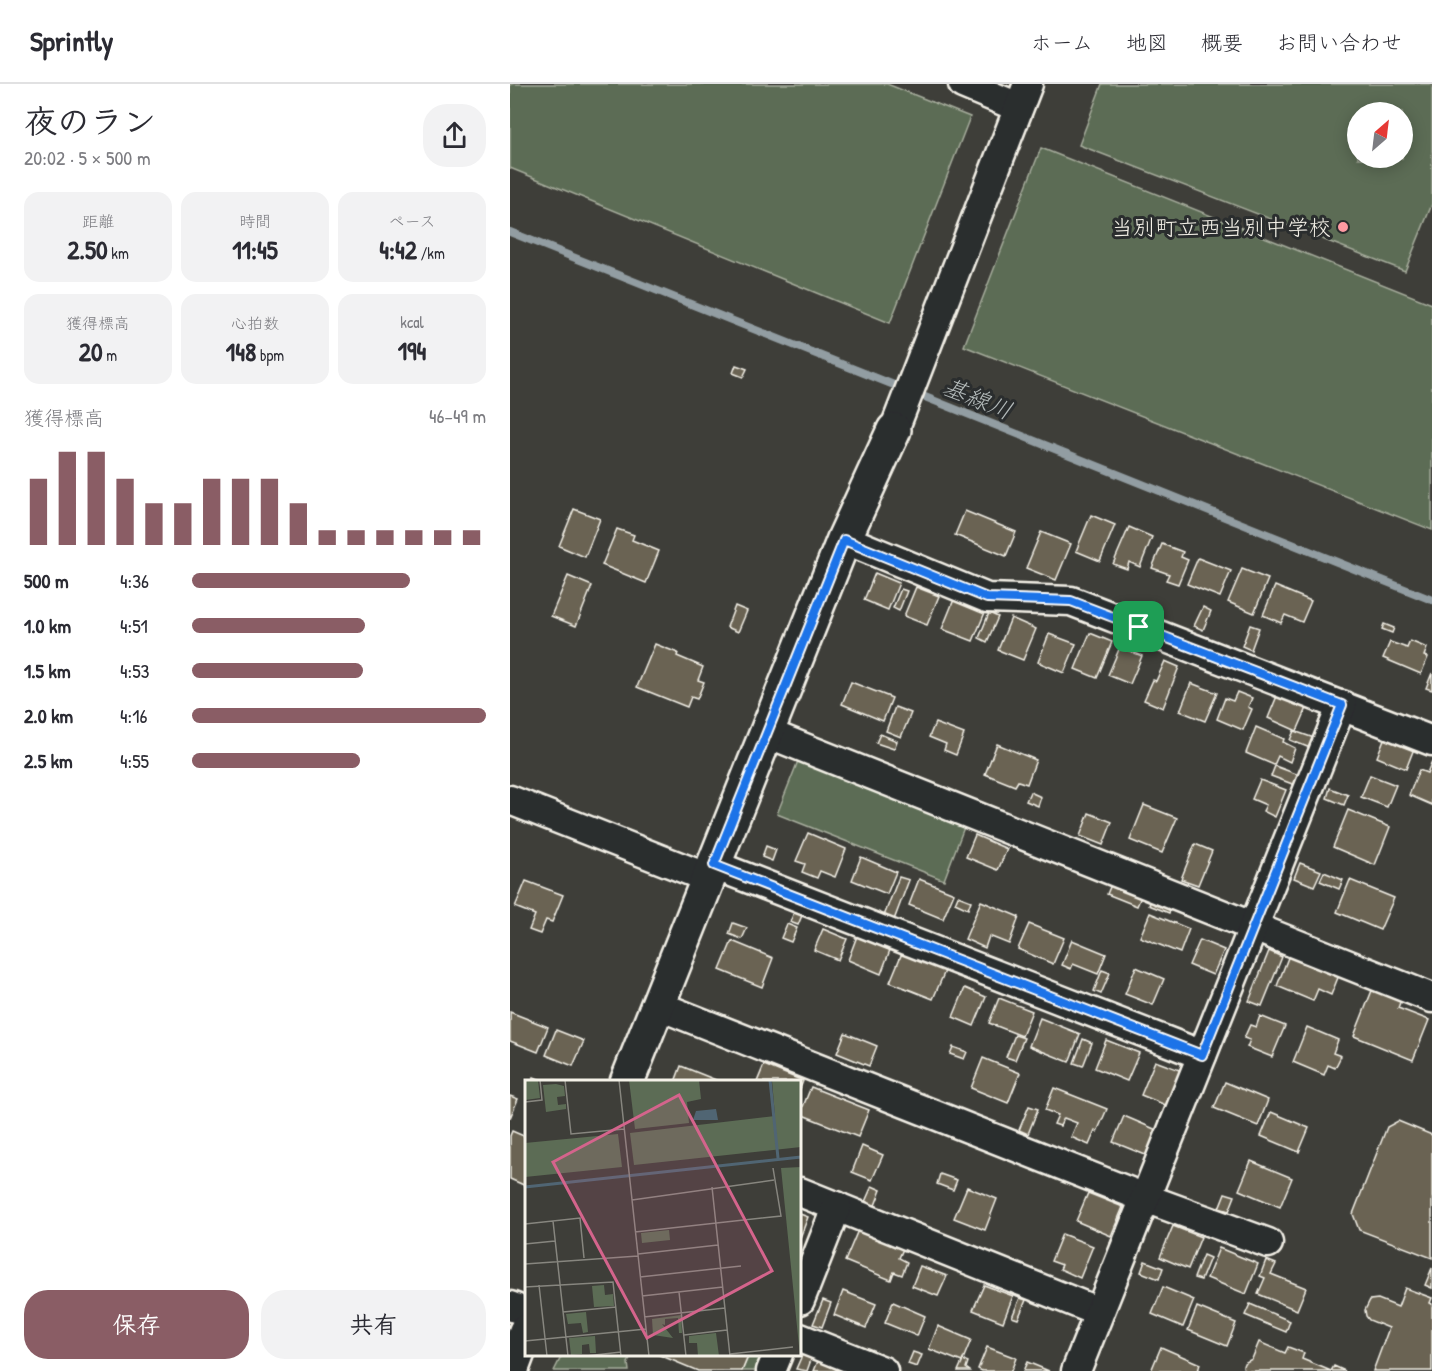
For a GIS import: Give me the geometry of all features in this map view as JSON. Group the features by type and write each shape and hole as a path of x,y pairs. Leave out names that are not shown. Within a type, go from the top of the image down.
{"street":[{"path":"628,1080 844,540 894,430 1023,96 963,84"},
{"path":"844,540 987,598 1071,601 1432,741"},
{"path":"1076,1371 1342,705"},
{"path":"767,733 1432,998"},
{"path":"510,800 711,871 1202,1055"},
{"path":"657,1005 1268,1243"},
{"path":"801,1192 1099,1312"},
{"path":"801,1297 837,1206"},
{"path":"510,1306 525,1312"},
{"path":"511,1371 525,1334"},
{"path":"801,1338 883,1371"},
{"path":"771,1371 777,1356"}],"green space":[{"path":"510,84 887,84 970,117 890,323 510,168"},
{"name":"当別町立西当別中学校","path":"1102,84 1432,84 1432,204 1405,271 1079,145"},
{"path":"1041,148 1432,304 1432,530 964,346"},
{"path":"800,756 966,822 944,880 777,814"},
{"path":"561,1356 632,1356 628,1363 629,1371 554,1371"},
{"path":"749,1356 769,1356 762,1371 742,1371"}],"building":[{"path":"736,365 747,369 743,377 733,373"},
{"path":"574,509 600,519 585,557 559,546"},
{"path":"965,511 1016,532 1006,556 955,535"},
{"path":"1091,515 1115,525 1100,561 1076,551"},
{"path":"1129,527 1152,537 1140,567 1129,562 1127,569 1113,564"},
{"path":"617,529 634,535 632,540 659,551 646,583 602,565"},
{"path":"1041,532 1071,544 1056,580 1026,568"},
{"path":"1162,544 1183,552 1181,557 1188,560 1178,584 1166,580 1169,574 1152,568"},
{"path":"1198,558 1231,571 1220,597 1187,584"},
{"path":"1242,569 1268,579 1254,613 1228,602"},
{"path":"875,573 899,583 888,610 864,600"},
{"path":"568,576 592,586 576,626 551,616"},
{"path":"1275,586 1311,601 1302,622 1285,615 1281,623 1263,615"},
{"path":"916,587 939,596 927,625 904,616"},
{"path":"901,589 907,591 899,611 893,608"},
{"path":"955,597 986,610 973,641 942,629"},
{"path":"735,606 747,611 738,632 727,627"},
{"path":"1203,607 1211,611 1203,630 1194,626"},
{"path":"989,613 998,617 987,642 979,638"},
{"path":"1011,618 1036,629 1023,660 998,650"},
{"path":"1384,624 1394,628 1392,633 1382,629"},
{"path":"1250,625 1259,628 1251,650 1242,646"},
{"path":"1090,633 1112,642 1097,678 1075,669"},
{"path":"1049,634 1076,644 1064,673 1038,662"},
{"path":"1410,641 1427,648 1424,656 1428,657 1421,674 1383,658 1390,642 1407,648"},
{"path":"655,644 678,653 677,656 703,667 698,680 704,682 697,699 691,697 687,707 637,687"},
{"path":"1120,647 1142,656 1130,684 1108,675"},
{"path":"1165,661 1179,667 1163,708 1144,700"},
{"path":"1432,673 1432,690 1426,688"},
{"path":"851,682 892,698 883,721 842,704"},
{"path":"1191,683 1217,693 1205,721 1180,711"},
{"path":"1237,692 1252,698 1248,707 1252,709 1243,730 1217,719 1225,698 1233,701"},
{"path":"1277,696 1307,708 1297,731 1268,718"},
{"path":"895,707 911,713 901,737 886,731"},
{"path":"935,723 964,734 956,755 944,750 946,744 929,737"},
{"path":"1256,727 1284,739 1283,742 1295,748 1290,762 1278,756 1274,765 1246,753"},
{"path":"1294,731 1314,738 1310,748 1290,740"},
{"path":"880,734 897,741 894,749 876,743"},
{"path":"1386,734 1415,746 1406,769 1377,757"},
{"path":"997,744 1036,760 1027,784 1018,781 1015,786 985,774"},
{"path":"1432,761 1432,805 1409,795 1419,770 1427,773"},
{"path":"1275,766 1299,775 1295,785 1271,776"},
{"path":"1370,775 1396,785 1387,807 1361,797"},
{"path":"1260,780 1286,790 1275,817 1263,811 1266,805 1252,799"},
{"path":"1330,788 1348,795 1344,805 1327,798"},
{"path":"1030,792 1041,797 1038,806 1026,801"},
{"path":"1144,805 1177,818 1162,853 1130,840"},
{"path":"1348,810 1390,827 1375,865 1333,847"},
{"path":"1089,813 1112,822 1103,845 1080,836"},
{"path":"808,833 846,849 835,877 820,871 817,878 802,872 805,864 796,861"},
{"path":"975,835 1007,849 998,870 966,857"},
{"path":"1195,844 1212,851 1198,885 1181,879"},
{"path":"766,846 776,850 772,861 762,857"},
{"path":"861,857 896,872 887,894 852,880"},
{"path":"1300,863 1321,871 1314,886 1294,878"},
{"path":"1324,872 1343,880 1339,889 1320,881"},
{"path":"899,877 909,880 894,920 884,916"},
{"path":"919,879 954,893 943,919 909,905"},
{"path":"1113,880 1143,892 1137,906 1107,894"},
{"path":"1350,880 1394,898 1380,930 1337,912"},
{"path":"526,881 563,895 552,922 546,920 540,934 529,930 535,915 515,907"},
{"path":"1153,895 1173,903 1169,913 1149,905"},
{"path":"958,896 971,901 968,909 955,903"},
{"path":"981,901 1019,917 1009,944 989,936 985,948 965,939"},
{"path":"795,910 803,913 798,925 790,922"},
{"path":"1150,913 1189,929 1180,953 1140,937"},
{"path":"733,923 747,928 742,939 729,934"},
{"path":"787,924 797,928 791,942 781,938"},
{"path":"1029,924 1064,938 1053,964 1018,949"},
{"path":"823,929 847,939 838,960 814,950"},
{"path":"857,936 890,950 881,974 848,960"},
{"path":"1072,940 1106,954 1098,974 1073,964 1071,969 1062,965"},
{"path":"1200,940 1224,950 1213,975 1189,965"},
{"path":"732,941 773,958 762,987 720,970"},
{"path":"1269,951 1282,957 1262,1006 1249,1001"},
{"path":"902,953 945,971 933,999 890,982"},
{"path":"1289,955 1339,975 1331,995 1318,989 1313,1001 1277,986"},
{"path":"1136,967 1164,979 1153,1005 1125,994"},
{"path":"1102,970 1110,973 1101,994 1094,991"},
{"path":"1375,983 1403,994 1398,1008 1429,1020 1413,1060 1354,1036"},
{"path":"965,988 986,997 974,1026 953,1017"},
{"path":"999,998 1032,1011 1022,1036 989,1023"},
{"path":"510,1012 548,1027 538,1052 510,1041"},
{"path":"1260,1016 1285,1026 1272,1057 1247,1047 1250,1040 1244,1038 1250,1025 1256,1027"},
{"path":"1040,1018 1080,1034 1069,1062 1029,1046"},
{"path":"1307,1027 1338,1040 1333,1053 1341,1056 1335,1068 1328,1065 1324,1075 1293,1062"},
{"path":"556,1030 584,1041 573,1066 546,1055"},
{"path":"845,1033 877,1046 869,1066 837,1053"},
{"path":"1015,1035 1024,1038 1015,1060 1006,1057"},
{"path":"1083,1039 1092,1043 1083,1066 1074,1063"},
{"path":"1106,1040 1139,1053 1127,1081 1095,1068"},
{"path":"953,1047 967,1052 964,1059 950,1054"},
{"path":"983,1058 1020,1073 1008,1103 971,1088"},
{"path":"1155,1061 1182,1071 1168,1106 1141,1095"},
{"path":"764,1065 801,1080 758,1080"},
{"path":"681,1066 716,1080 676,1080"},
{"path":"1225,1082 1268,1100 1258,1126 1214,1108"},
{"path":"811,1087 869,1110 858,1137 801,1114"},
{"path":"1054,1088 1107,1109 1089,1145 1071,1137 1077,1123 1064,1118 1060,1126 1054,1124 1058,1115 1045,1110"},
{"path":"510,1096 518,1099 510,1118"},
{"path":"1029,1106 1038,1109 1028,1134 1019,1130"},
{"path":"1271,1112 1309,1128 1299,1152 1261,1136"},
{"path":"1124,1116 1159,1131 1148,1156 1113,1142"},
{"path":"1398,1121 1432,1135 1432,1258 1359,1230 1353,1214 1387,1127"},
{"path":"512,1131 525,1137 525,1186 510,1179"},
{"path":"862,1146 883,1155 872,1180 852,1172"},
{"path":"1251,1161 1292,1178 1280,1207 1239,1190"},
{"path":"940,1174 957,1180 953,1190 937,1184"},
{"path":"872,1186 881,1190 874,1208 864,1204"},
{"path":"967,1187 997,1199 985,1230 954,1218"},
{"path":"1088,1193 1123,1207 1111,1236 1076,1221"},
{"path":"1225,1193 1235,1196 1229,1211 1219,1208"},
{"path":"1124,1208 1130,1210 1116,1245 1110,1243"},
{"path":"801,1214 808,1217 801,1235"},
{"path":"1173,1226 1201,1237 1188,1269 1160,1257"},
{"path":"858,1230 903,1249 899,1258 907,1262 902,1275 894,1272 891,1280 845,1261"},
{"path":"1062,1234 1093,1246 1080,1278 1060,1269 1062,1265 1051,1261"},
{"path":"1219,1248 1258,1264 1246,1294 1207,1278"},
{"path":"1203,1255 1210,1258 1201,1280 1194,1278"},
{"path":"1266,1260 1276,1264 1271,1274 1306,1288 1297,1310 1258,1294 1265,1278 1260,1276"},
{"path":"1145,1261 1163,1268 1159,1279 1141,1272"},
{"path":"920,1266 947,1276 938,1296 912,1286"},
{"path":"1432,1268 1432,1288 1425,1285"},
{"path":"984,1285 1013,1296 1003,1322 973,1310"},
{"path":"1163,1287 1194,1300 1183,1327 1152,1314"},
{"path":"1405,1288 1432,1298 1430,1303 1432,1304 1432,1371 1373,1371 1389,1328 1369,1320 1365,1310 1370,1300 1378,1299 1398,1307"},
{"path":"843,1291 876,1304 866,1328 834,1315"},
{"path":"1020,1298 1026,1300 1018,1319 1012,1317"},
{"path":"823,1300 831,1303 822,1327 813,1324"},
{"path":"893,1302 925,1316 917,1336 885,1323"},
{"path":"1250,1304 1290,1321 1286,1332 1245,1315"},
{"path":"1197,1307 1236,1323 1227,1346 1188,1330"},
{"path":"938,1326 971,1340 962,1362 929,1349"},
{"path":"1259,1342 1285,1353 1288,1347 1304,1353 1302,1359 1331,1371 1244,1371 1244,1363 1252,1359"},
{"path":"987,1347 1016,1358 1011,1371 978,1369"},
{"path":"1161,1347 1200,1364 1198,1371 1151,1371"},
{"path":"913,1352 922,1355 917,1367 908,1364"},
{"path":"803,1353 812,1357 807,1371 796,1369"},
{"path":"662,1356 748,1356 742,1371 698,1371"},
{"path":"963,1360 968,1362 966,1368 970,1371 958,1371"},
{"path":"818,1361 842,1371 814,1371"},
{"path":"1027,1362 1049,1371 1023,1371"},
{"path":"1334,1366 1345,1371 1331,1371"}],"waterway":[{"name":"基線川","path":"510,232 904,389"},
{"name":"基線川","path":"915,393 1432,600"}],"place":[{"name":"当別町立西当別中学校","path":"1343,227"}],"route":[{"path":"844,540 987,598 1071,601 1139,627 1342,705 1202,1055 714,865 844,540"}]}
